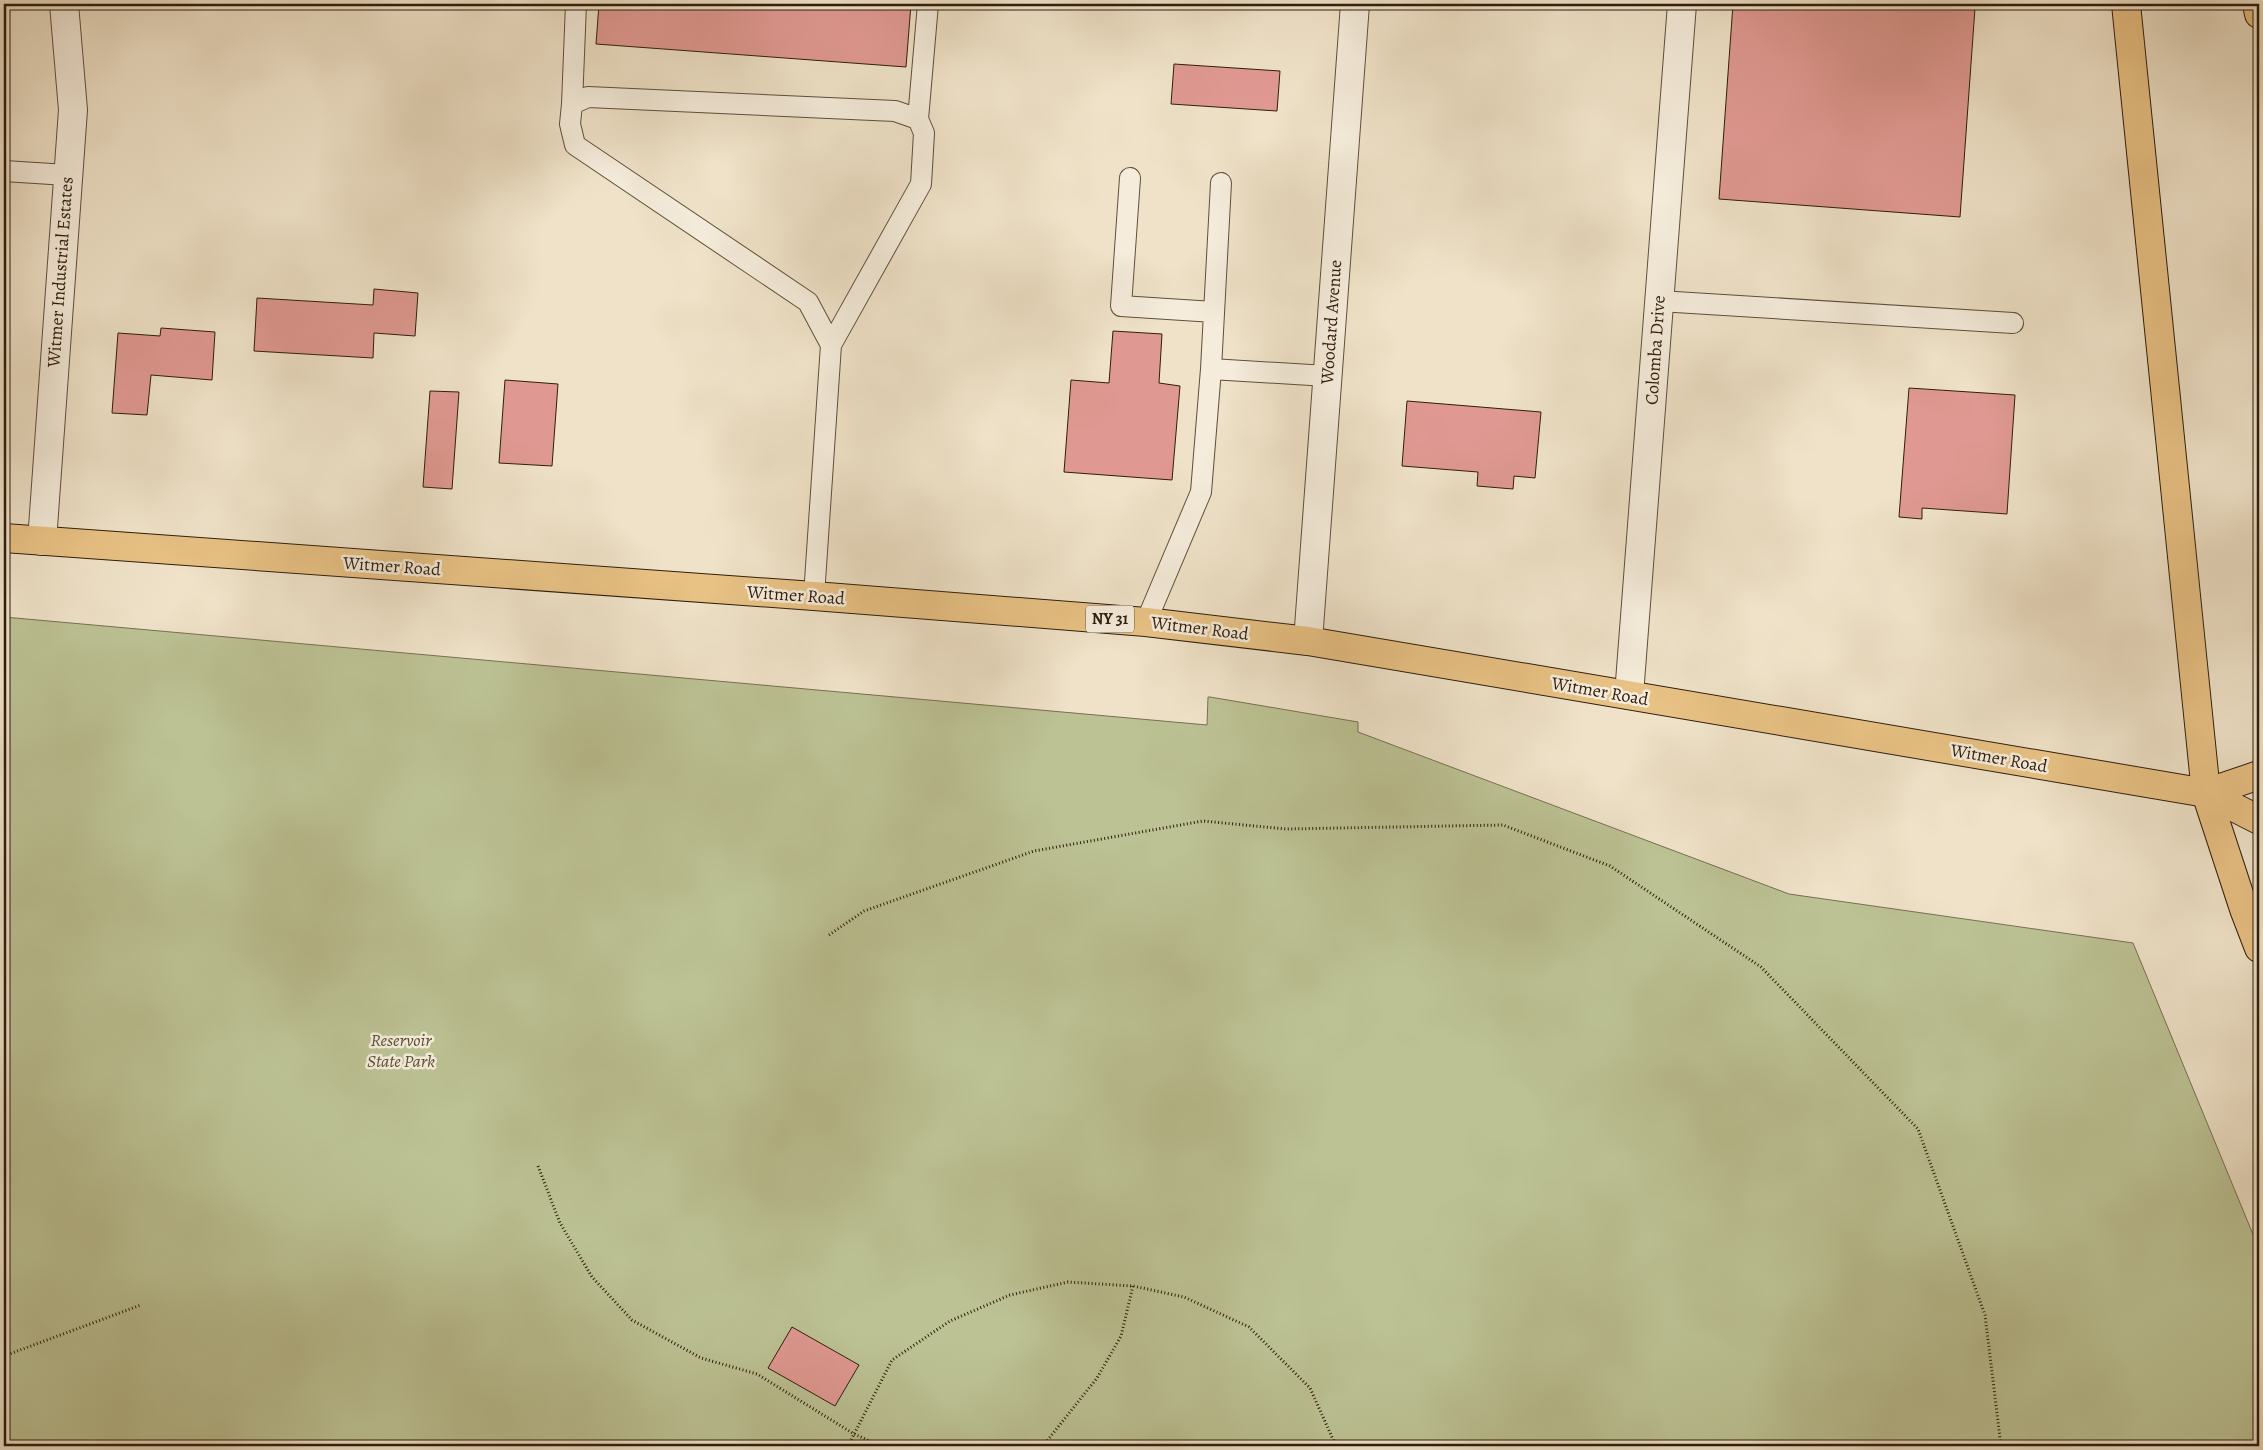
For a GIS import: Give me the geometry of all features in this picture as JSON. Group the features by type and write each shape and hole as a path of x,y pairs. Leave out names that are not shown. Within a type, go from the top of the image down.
{"highway":[{"path":"2126,4 2206,793 2259,948"},
{"path":"2257,4 2259,14"},
{"name":"Witmer Road","path":"4,538 814,596 1146,622 1308,641 2206,793 2259,820"},
{"name":"Witmer Road","path":"2206,793 2259,775"}],"street":[{"name":"Witmer Industrial Estates","path":"42,541 73,110 64,4"},
{"name":"Woodard Avenue","path":"1308,641 1356,4"},
{"name":"Colomba Drive","path":"1629,696 1682,4"}],"lane":[{"path":"576,4 570,124 575,145 808,302 830,345"},
{"path":"814,596 830,345 920,184 924,133 918,119 928,4"},
{"path":"572,104 588,97 895,112 918,119"},
{"path":"4,171 67,174"},
{"path":"1130,178 1120,306 1214,312"},
{"path":"1146,622 1201,492 1211,369 1221,182"},
{"path":"1659,300 2013,323"},
{"path":"1211,369 1327,376"}],"path":[{"path":"829,935 864,911 1034,851 1203,821 1286,829 1503,825 1610,866 1762,967 1918,1129 1985,1315 2001,1446"},
{"path":"538,1166 560,1223 592,1276 632,1320 701,1358 757,1374 854,1434 881,1446"},
{"path":"848,1446 892,1360 950,1321 1010,1295 1068,1282 1134,1286 1184,1297 1249,1327 1310,1388 1336,1446"},
{"path":"1043,1446 1097,1378 1121,1336 1134,1286"},
{"path":"4,1356 141,1306"}],"green space":[{"name":"Reservoir State Park","path":"4,617 1207,725 1208,697 1210,697 1358,722 1358,732 1789,894 2133,943 2259,1249 2259,1446 4,1446"}],"building":[{"path":"599,4 911,4 906,67 596,44"},
{"path":"1733,4 1914,4 1975,8 1960,217 1719,199"},
{"path":"1174,64 1280,71 1277,111 1171,104"},
{"path":"374,289 418,293 415,336 374,333 373,358 254,351 257,298 373,305"},
{"path":"161,328 215,332 212,380 151,375 147,415 112,413 118,333 160,336"},
{"path":"1113,331 1162,334 1159,383 1180,386 1172,480 1064,472 1071,380 1109,383"},
{"path":"505,380 558,384 552,466 499,463"},
{"path":"1909,388 2015,395 2007,514 1922,508 1922,519 1899,517"},
{"path":"430,391 459,392 452,489 423,487"},
{"path":"1407,401 1541,412 1535,478 1514,476 1513,489 1477,486 1478,472 1402,466"},
{"path":"792,1327 859,1365 835,1406 768,1368"}]}
